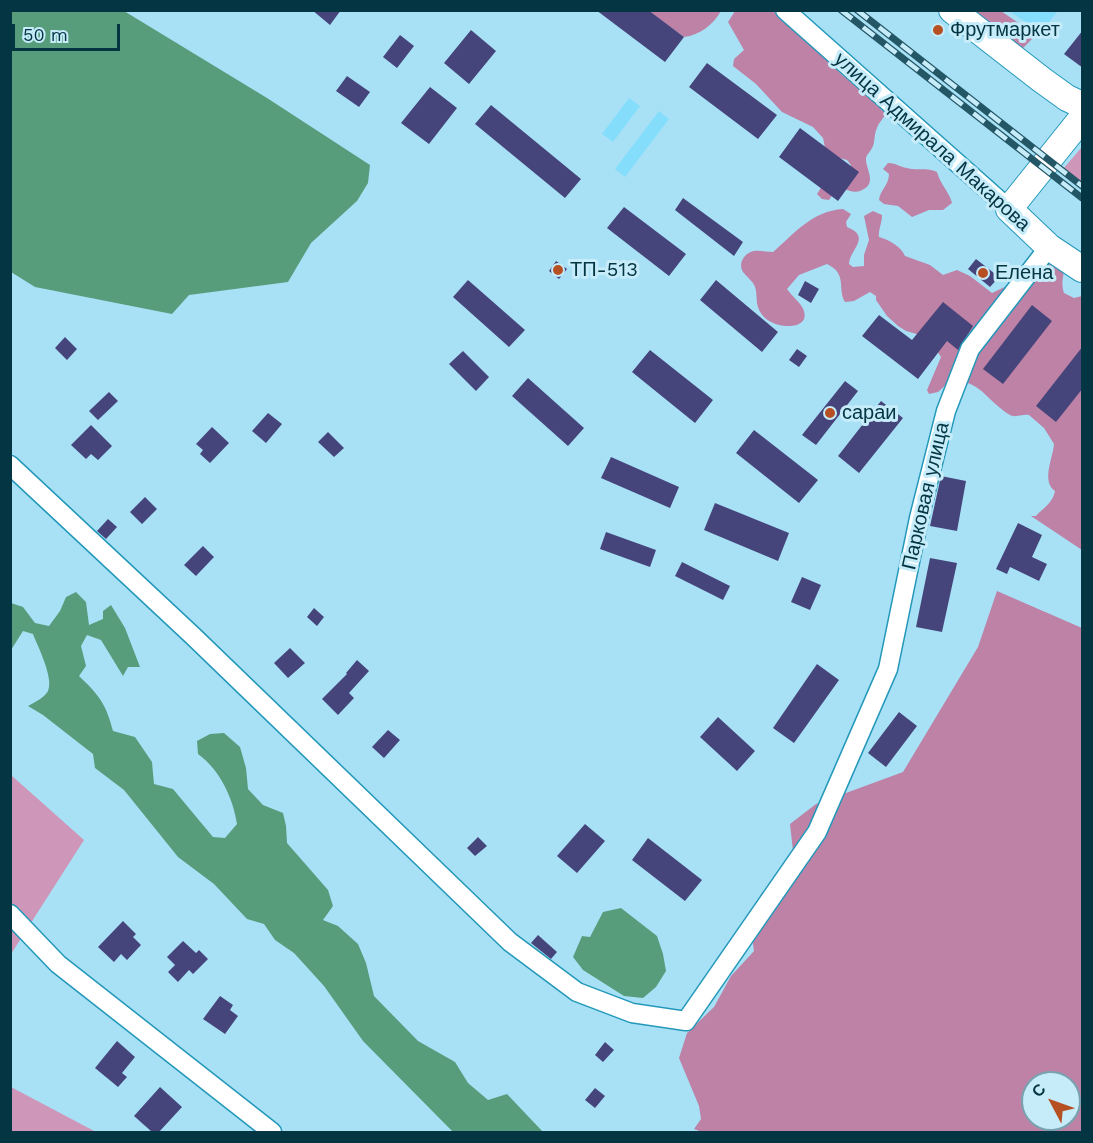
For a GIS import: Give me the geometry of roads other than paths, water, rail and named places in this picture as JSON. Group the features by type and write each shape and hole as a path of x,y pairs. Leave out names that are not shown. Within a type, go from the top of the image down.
{"street":[{"name":"улица Адмирала Макарова","path":"785,10 1049,247 1083,269"},
{"path":"952,10 1042,80 1067,98 1083,105"},
{"path":"1013,213 1083,118"},
{"path":"1013,213 1083,133"},
{"name":"Парковая улица","path":"10,465 193,636 510,942 577,992 632,1013 686,1021 817,832 888,669 919,518 946,411 970,349 1049,247"},
{"path":"10,914 58,964 272,1132"}],"railway":[{"path":"841,10 1082,198"},
{"path":"857,10 1082,186"}],"place":[{"name":"Фрутмаркет","path":"938,30"},
{"name":"ТП-513","path":"558,270"},
{"name":"Елена","path":"983,273"},
{"name":"сараи","path":"830,413"}]}
